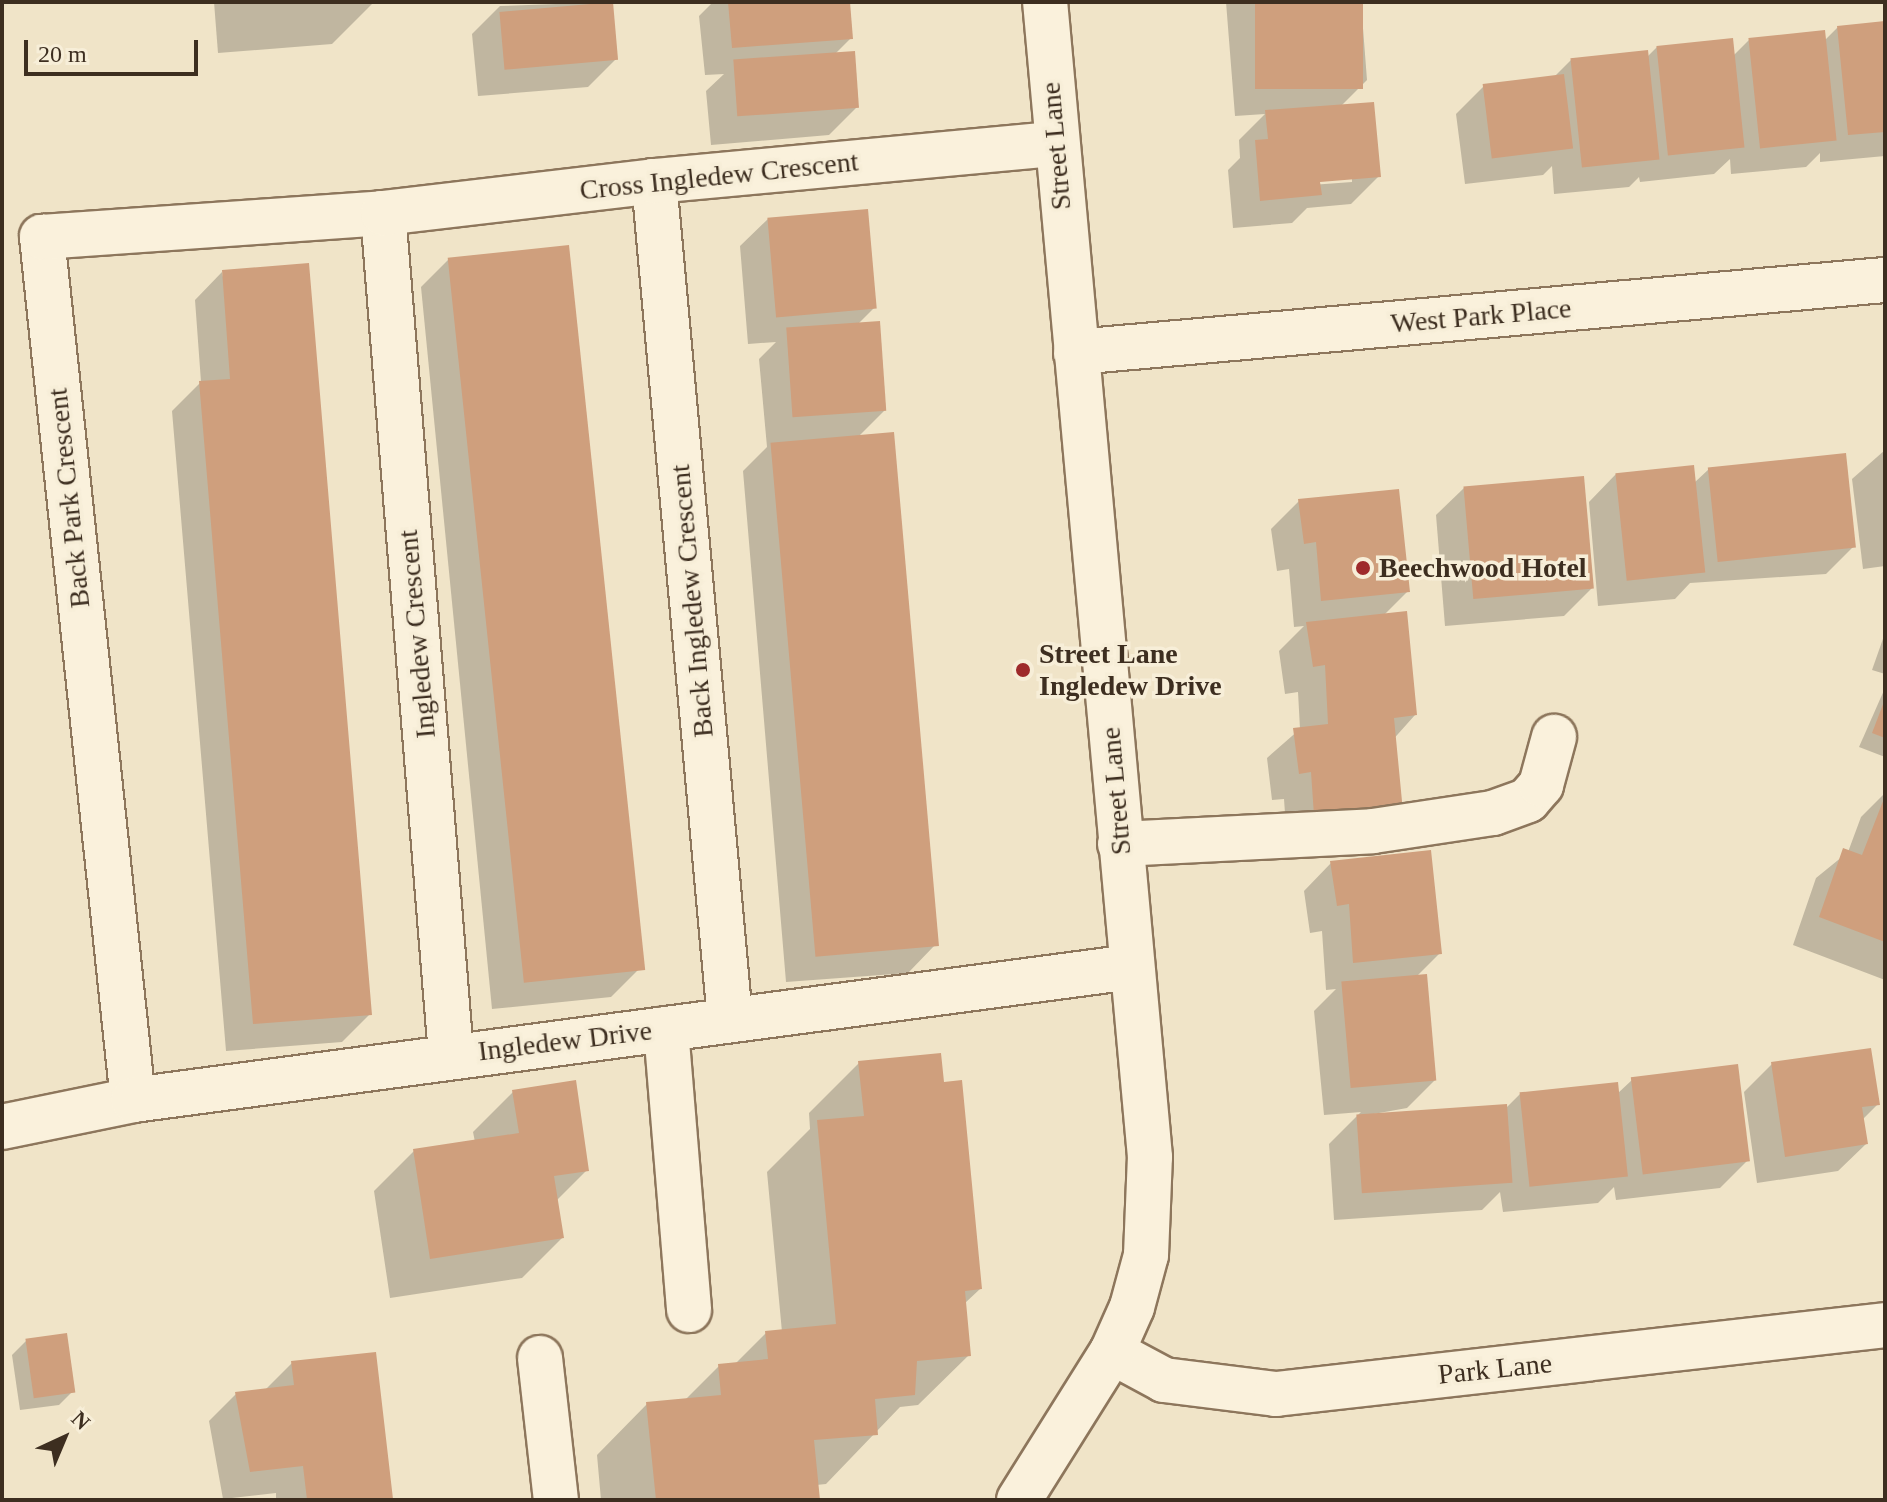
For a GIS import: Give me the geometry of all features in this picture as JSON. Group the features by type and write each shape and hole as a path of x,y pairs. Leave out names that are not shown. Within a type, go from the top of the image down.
{"street":[{"name":"Street Lane","path":"1019,1500 1112,1352 1146,1255 1150,1157 1055,144 1045,2"},
{"name":"Cross Ingledew Crescent","path":"383,213 654,181 1055,144"},
{"name":"Back Ingledew Crescent","path":"654,181 730,1020"},
{"name":"Ingledew Crescent","path":"383,213 451,1055"},
{"name":"Back Park Crescent","path":"133,1100 42,237 383,213"},
{"name":"West Park Place","path":"1076,352 1885,280"},
{"path":"1120,844 1373,831 1493,813 1528,800 1541,785 1554,737"},
{"name":"Ingledew Drive","path":"2,1127 133,1100 451,1055 1131,967"},
{"path":"666,1029 689,1310"},
{"name":"Park Lane","path":"1112,1352 1164,1380 1276,1394 1885,1325"},
{"path":"540,1358 556,1500"}],"building":[{"path":"613,2 618,60 504,70 499,12"},
{"path":"728,2 850,2 853,39 732,48"},
{"path":"1255,2 1363,2 1363,89 1255,89"},
{"path":"1885,21 1885,132 1848,135 1837,26"},
{"path":"1825,30 1837,140 1760,148 1748,38"},
{"path":"1733,38 1744,147 1668,155 1656,46"},
{"path":"1648,50 1659,159 1582,168 1570,58"},
{"path":"855,51 859,108 737,116 733,60"},
{"path":"1564,74 1573,148 1492,158 1483,84"},
{"path":"1374,102 1381,177 1320,182 1322,195 1260,201 1255,140 1268,139 1265,110"},
{"path":"868,209 877,309 776,317 767,218"},
{"path":"569,245 645,970 524,983 448,258"},
{"path":"309,263 372,1015 253,1024 199,381 230,379 222,270"},
{"path":"880,321 886,411 793,417 786,328"},
{"path":"894,432 939,946 815,957 770,443"},
{"path":"1846,453 1856,547 1718,562 1708,468"},
{"path":"1694,465 1705,572 1627,581 1615,473"},
{"path":"1584,476 1594,589 1473,599 1463,487"},
{"name":"Beechwood Hotel","path":"1399,489 1410,592 1321,601 1316,542 1304,544 1298,499"},
{"path":"1407,611 1417,715 1394,718 1404,822 1315,830 1311,772 1299,774 1293,728 1328,724 1325,665 1313,667 1306,622"},
{"path":"1885,699 1885,738 1872,733"},
{"path":"1885,796 1885,942 1819,917 1843,848 1862,855"},
{"path":"1431,850 1442,954 1353,963 1349,904 1337,906 1330,861"},
{"path":"1427,974 1436,1081 1351,1088 1341,981"},
{"path":"1871,1048 1880,1105 1862,1107 1868,1144 1785,1157 1771,1062"},
{"path":"941,1053 944,1082 962,1080 982,1289 965,1291 971,1356 917,1361 915,1395 875,1399 878,1435 814,1440 820,1500 656,1500 646,1402 721,1395 718,1364 768,1359 765,1331 836,1324 817,1120 864,1116 858,1061"},
{"path":"1738,1064 1750,1161 1643,1174 1631,1077"},
{"path":"576,1080 589,1171 554,1176 564,1238 430,1259 413,1149 519,1133 512,1090"},
{"path":"1618,1082 1628,1176 1529,1187 1520,1092"},
{"path":"1507,1104 1513,1183 1362,1193 1356,1115"},
{"path":"67,1333 75,1392 34,1398 25,1339"},
{"path":"376,1352 393,1499 307,1500 303,1466 250,1472 235,1392 294,1385 291,1361"}],"place":[{"name":"Beechwood Hotel","path":"1363,568"},
{"name":"Street Lane Ingledew Drive","path":"1023,670"}]}
